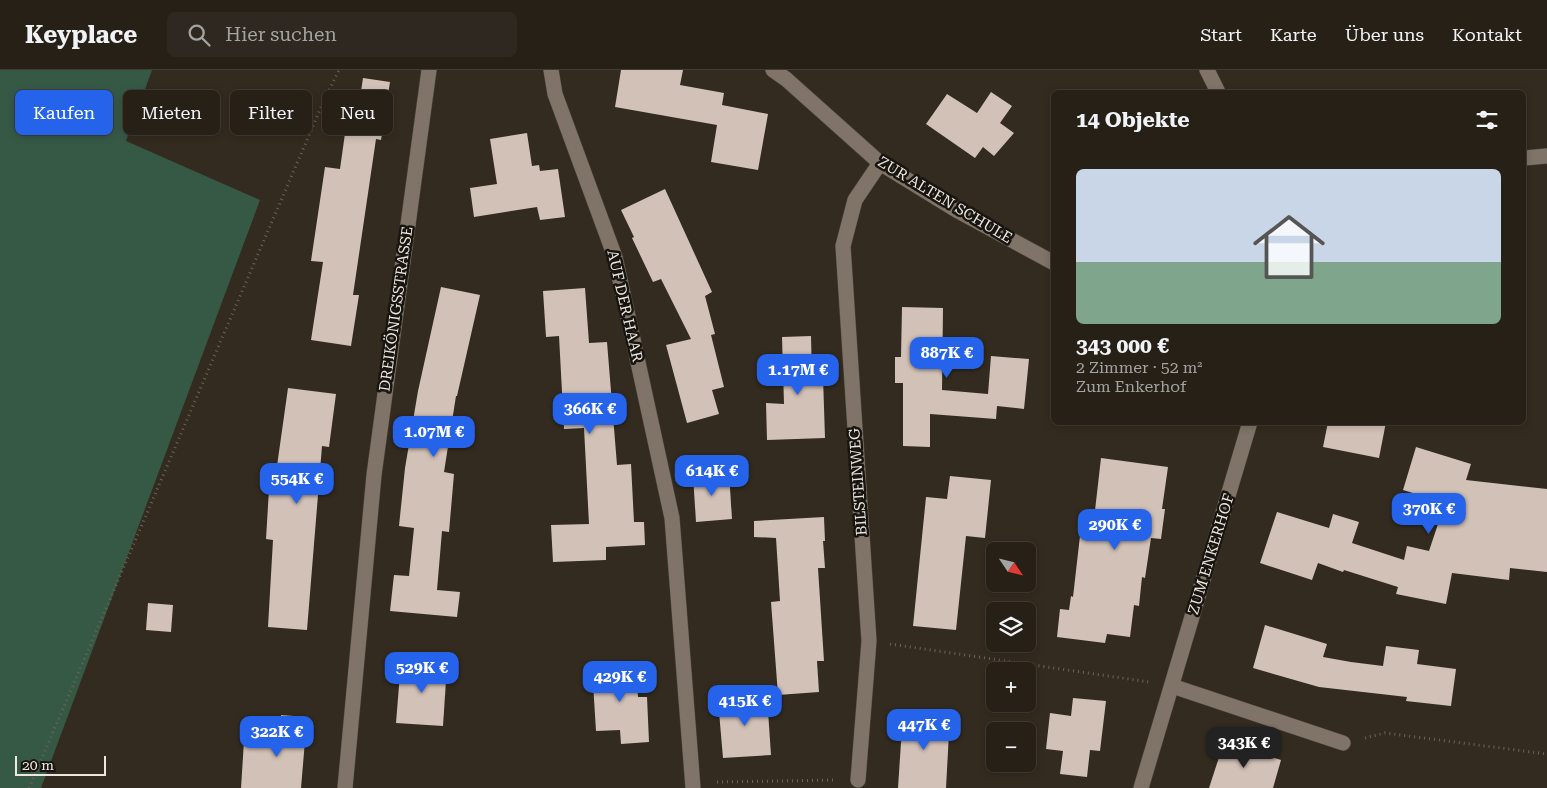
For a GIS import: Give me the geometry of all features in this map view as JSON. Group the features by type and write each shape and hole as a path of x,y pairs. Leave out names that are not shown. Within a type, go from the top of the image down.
{"street":[{"name":"DREIKÖNIGSSTRASSE","path":"345,788 374,474 429,70"},
{"name":"AUF DER HAAR","path":"551,70 555,94 615,257 672,518 693,785"},
{"path":"1207,70 1217,90"},
{"name":"ZUR ALTEN SCHULE","path":"783,73 880,163 958,211 1051,261"},
{"path":"1526,158 1547,156"},
{"name":"BILSTEINWEG","path":"858,780 868,641 843,246 855,200 880,163"},
{"name":"ZUM ENKERHOF","path":"1141,788 1249,425"},
{"path":"1172,686 1343,743"}],"path":[{"path":"29,788 322,105 339,70"},
{"path":"868,641 1172,686"},
{"path":"1343,743 1385,733 1547,754"},
{"path":"693,785 858,780"}],"green space":[{"path":"0,70 152,70 145,90 123,90 123,135 128,135 126,141 260,200 41,788 0,788"}],"building":[{"path":"621,70 683,70 680,85 724,93 722,105 768,114 758,170 711,162 717,125 615,107"},
{"path":"363,78 390,82 389,90 361,90"},
{"path":"991,92 1012,106 1000,123 1014,133 994,156 983,147 975,158 926,124 947,94 977,113"},
{"path":"527,133 532,166 539,165 540,171 558,169 565,217 540,220 537,207 474,217 470,188 497,184 490,139"},
{"path":"345,135 382,135 381,140 376,139 353,295 359,295 351,346 311,340 323,262 311,261 325,167 340,169"},
{"path":"665,189 712,292 705,296 715,334 711,335 724,387 712,390 719,414 687,423 666,345 691,339 661,279 653,282 621,210"},
{"path":"441,287 480,295 456,396 444,472 454,474 449,532 442,531 437,590 460,592 457,617 390,611 394,575 409,576 414,528 399,526 405,468 418,391"},
{"path":"585,288 589,343 607,342 617,465 631,464 634,522 644,522 645,545 606,547 606,560 553,562 551,525 589,524 584,428 564,429 559,336 546,337 543,291"},
{"path":"902,307 943,308 942,390 988,394 991,356 1029,359 1024,409 997,406 996,419 930,414 930,447 903,446 903,383 895,383 895,357 901,357"},
{"path":"811,336 812,378 823,377 825,438 767,440 766,403 784,404 782,337"},
{"path":"288,388 336,394 329,447 322,446 307,630 268,627 273,540 266,539 270,473 276,473"},
{"path":"1327,425 1385,425 1379,458 1323,447"},
{"path":"1416,447 1471,464 1466,480 1547,489 1547,572 1510,568 1509,580 1452,573 1446,604 1396,594 1398,587 1318,563 1312,580 1260,563 1277,512 1329,528 1333,514 1359,522 1352,543 1404,560 1407,546 1429,551 1445,503 1403,490"},
{"path":"1101,458 1168,467 1162,509 1165,509 1161,539 1151,538 1145,578 1142,577 1139,606 1134,605 1130,637 1107,634 1105,643 1057,637 1060,609 1069,610 1071,596 1073,597 1081,527 1093,528"},
{"path":"729,473 732,519 696,522 693,475"},
{"path":"950,476 991,480 985,538 966,536 956,630 913,626 926,497 947,499"},
{"path":"824,517 825,568 818,568 824,661 817,661 819,692 778,695 771,602 780,601 776,538 754,537 754,521"},
{"path":"148,603 173,605 171,632 146,630"},
{"path":"1265,625 1327,644 1323,657 1351,662 1383,666 1386,646 1419,650 1417,664 1456,669 1451,706 1406,701 1407,697 1319,687 1253,668"},
{"path":"401,661 447,665 443,726 396,723"},
{"path":"636,665 638,697 647,697 649,742 621,744 620,730 596,731 592,667"},
{"path":"767,696 771,755 723,758 718,700"},
{"path":"1073,698 1106,701 1100,751 1090,750 1087,777 1060,774 1063,751 1046,749 1050,713 1071,716"},
{"path":"903,712 950,714 946,788 898,788"},
{"path":"281,715 307,717 301,788 241,788 244,741 279,743"},
{"path":"1224,742 1281,760 1273,788 1209,788"}]}
